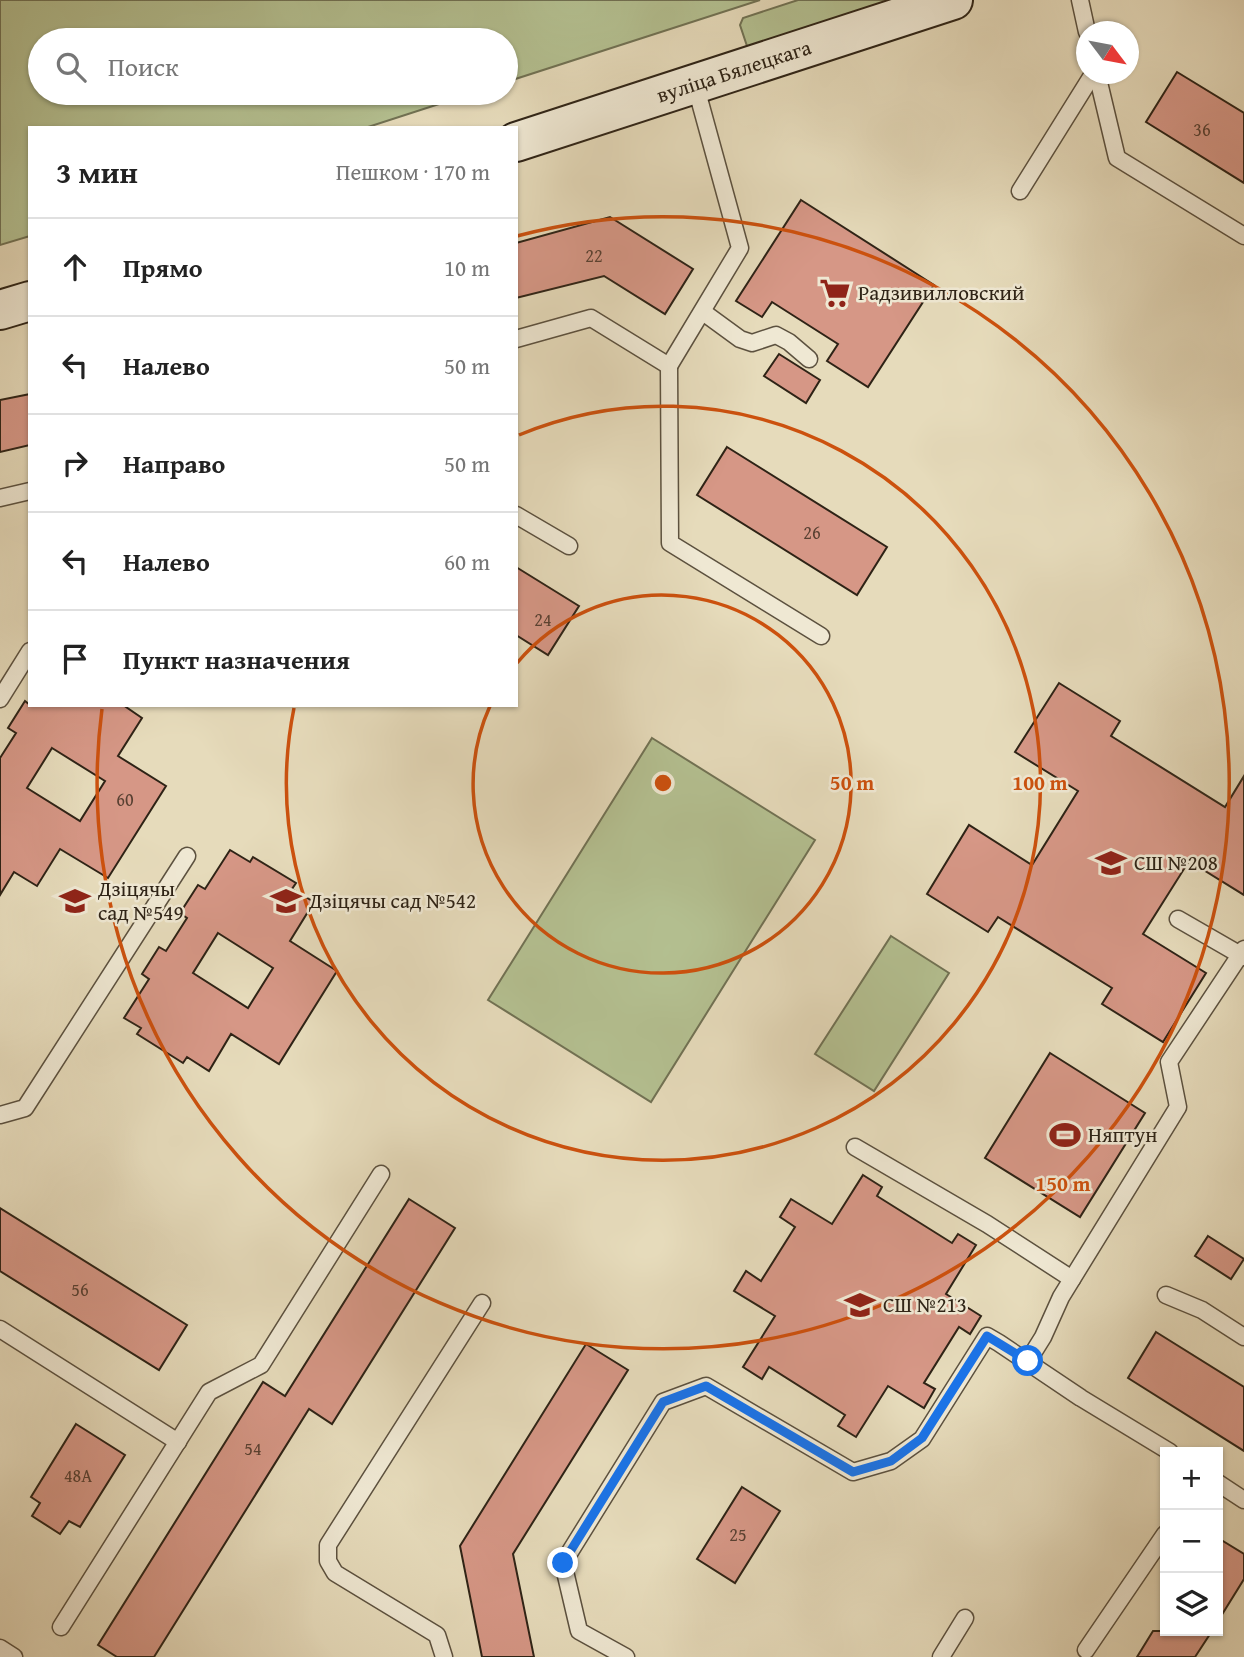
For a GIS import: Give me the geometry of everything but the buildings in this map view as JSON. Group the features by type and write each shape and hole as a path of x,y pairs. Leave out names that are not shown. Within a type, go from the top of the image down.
{"street":[{"name":"вуліца Бялецкага","path":"518,141 953,0"},
{"path":"0,310 28,302"}],"lane":[{"path":"1080,0 1085,21"},
{"path":"695,84 740,248 669,366 670,543 821,636"},
{"path":"1020,191 1089,84"},
{"path":"1098,84 1117,158 1244,236"},
{"path":"703,312 740,339 752,343 776,335 809,359"},
{"path":"518,338 591,318 669,366"},
{"path":"0,498 28,491"},
{"path":"518,516 569,546"},
{"path":"0,699 28,654"},
{"path":"0,1115 25,1108 187,856"},
{"path":"1028,1361 1061,1297 1178,1107 1169,1062 1243,954 1178,919"},
{"path":"855,1147 987,1224 1072,1279"},
{"path":"61,1627 209,1392 261,1365 381,1174"},
{"path":"1166,1295 1202,1310 1244,1337"},
{"path":"444,1657 437,1635 335,1573 328,1561 328,1545 482,1303"},
{"path":"0,1329 178,1442"},
{"path":"626,1657 579,1631 563,1563 663,1402 706,1386 853,1472 891,1461 922,1438 987,1336 1162,1447"},
{"path":"1223,1486 1244,1500"},
{"path":"1086,1650 1160,1541"},
{"path":"941,1657 965,1618"},
{"path":"0,1648 14,1657"}],"green space":[{"path":"0,0 760,0 518,78 518,28 28,28 28,105 436,105 371,126 28,126 28,237 0,245"},
{"path":"798,0 908,0 749,52 740,25 743,18"},
{"path":"652,738 815,840 651,1102 488,1000"},
{"path":"891,936 949,973 874,1091 815,1054"}],"place":[{"name":"Радзивилловский","path":"835,293"},
{"name":"СШ №208","path":"1111,863"},
{"name":"Дзіцячы сад №549","path":"75,901"},
{"name":"Дзіцячы сад №542","path":"286,901"},
{"name":"Няптун","path":"1065,1135"},
{"name":"СШ №213","path":"860,1305"}],"route":[{"path":"563,1563 663,1402 706,1386 853,1472 891,1461 922,1438 987,1336 1028,1361"}]}
